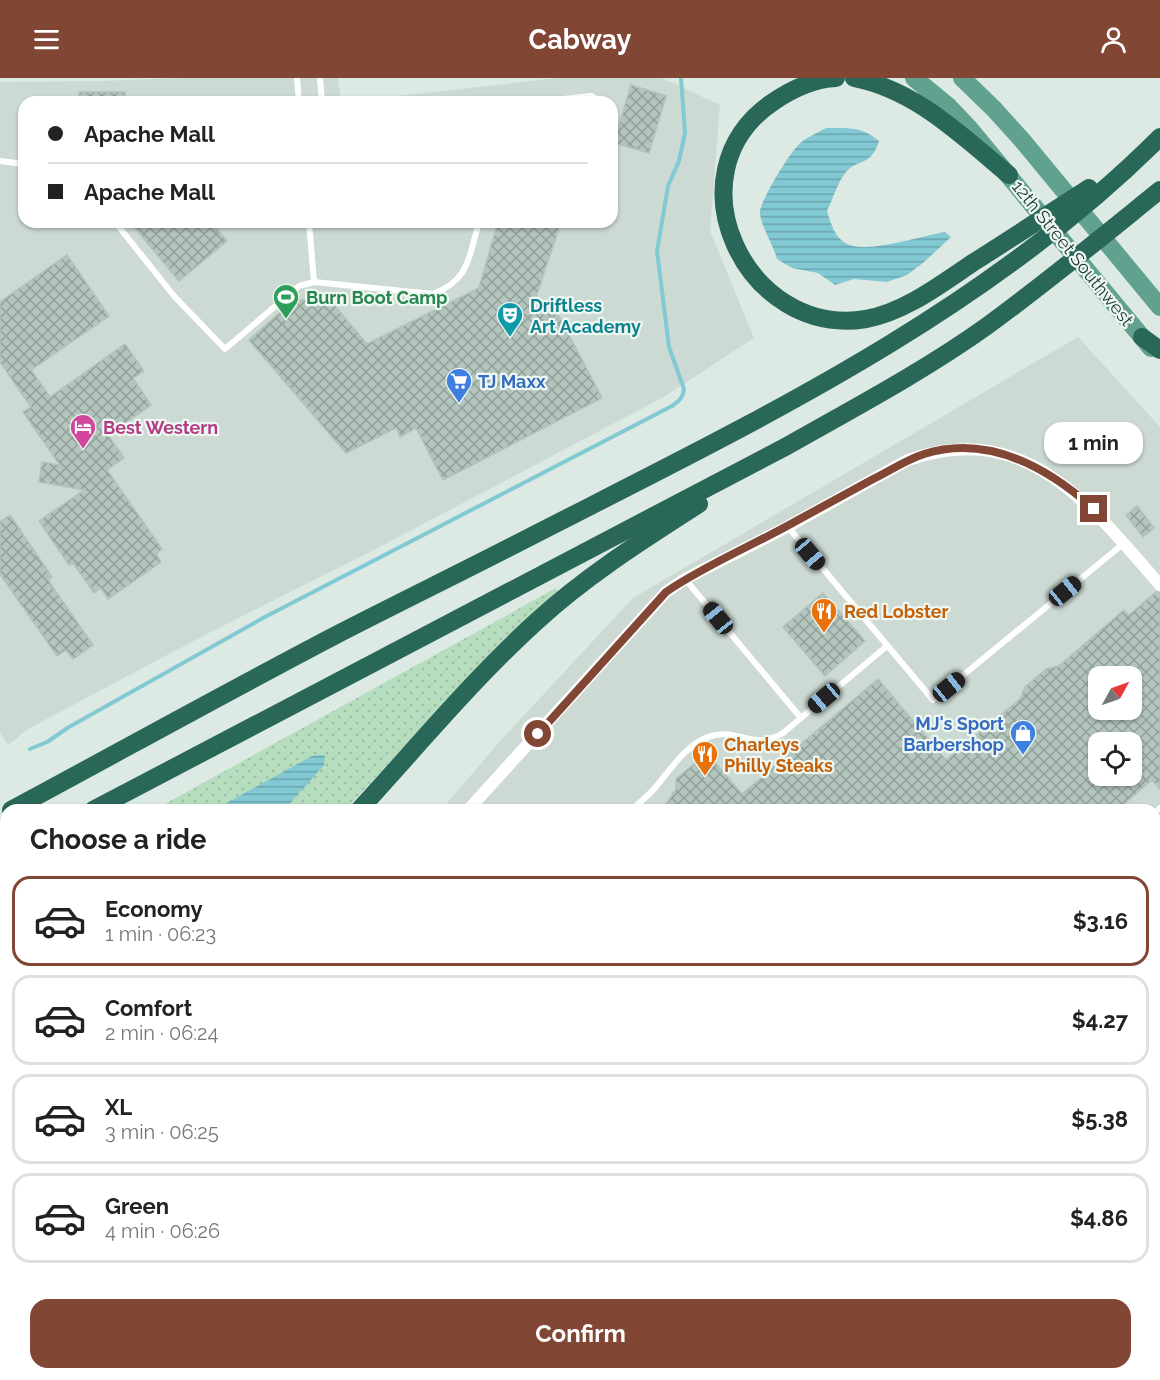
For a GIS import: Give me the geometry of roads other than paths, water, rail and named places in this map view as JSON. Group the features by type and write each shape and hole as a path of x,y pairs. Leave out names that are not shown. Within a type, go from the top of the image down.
{"highway":[{"path":"836,78 805,84 764,108 748,124 732,153 723,192 729,236 761,284 786,303 823,317 846,320 867,318 915,300 1145,151"},
{"path":"854,78 894,90 933,112 1009,175"},
{"path":"20,804 337,634 704,448 811,391 897,340 975,289 1083,206 1160,136"},
{"path":"365,804 510,647 538,619 581,584 634,546 787,447 924,366 986,326 1061,270 1160,190"},
{"path":"1142,337 1160,350"},
{"path":"104,804 787,447"}],"main road":[{"name":"12th Street Southwest","path":"914,78 948,106 969,128 1160,358"},
{"name":"12th Street Southwest","path":"962,78 994,109 1160,307"}],"street":[{"path":"474,804 666,592 686,579 908,460 949,449 982,449 1022,460 1059,481 1100,515 1160,585"}],"lane":[{"path":"297,78 298,96"},
{"path":"320,78 322,96"},
{"path":"0,161 18,163"},
{"path":"120,228 174,296 225,349 299,286 314,282 433,294 456,282 464,272 477,228"},
{"path":"310,228 314,282"},
{"path":"787,526 933,700 1124,543"},
{"path":"686,579 801,718"},
{"path":"638,804 653,790 673,763 701,741 712,736 723,735 759,741 772,740 887,646"}],"water":[{"path":"826,128 861,130 879,141 868,159 851,168 843,176 827,211 833,229 841,240 854,246 866,247 894,244 945,232 951,237 907,275 887,282 854,279 835,285 818,273 792,268 777,259 760,216 762,205 780,170 798,145"},
{"path":"312,756 325,756 324,765 289,804 225,804"}],"waterway":[{"path":"30,749 47,742 69,727 263,618 679,401 684,389 669,347 657,251 668,186 679,161 685,133 681,78"}],"place":[{"name":"Burn Boot Camp","path":"286,320"},
{"name":"Driftless Art Academy","path":"510,338"},
{"name":"TJ Maxx","path":"459,404"},
{"name":"Best Western","path":"83,450"},
{"name":"Red Lobster","path":"824,634"},
{"name":"MJ's Sport Barbershop","path":"1023,756"},
{"name":"Charleys Philly Steaks","path":"705,777"}]}
